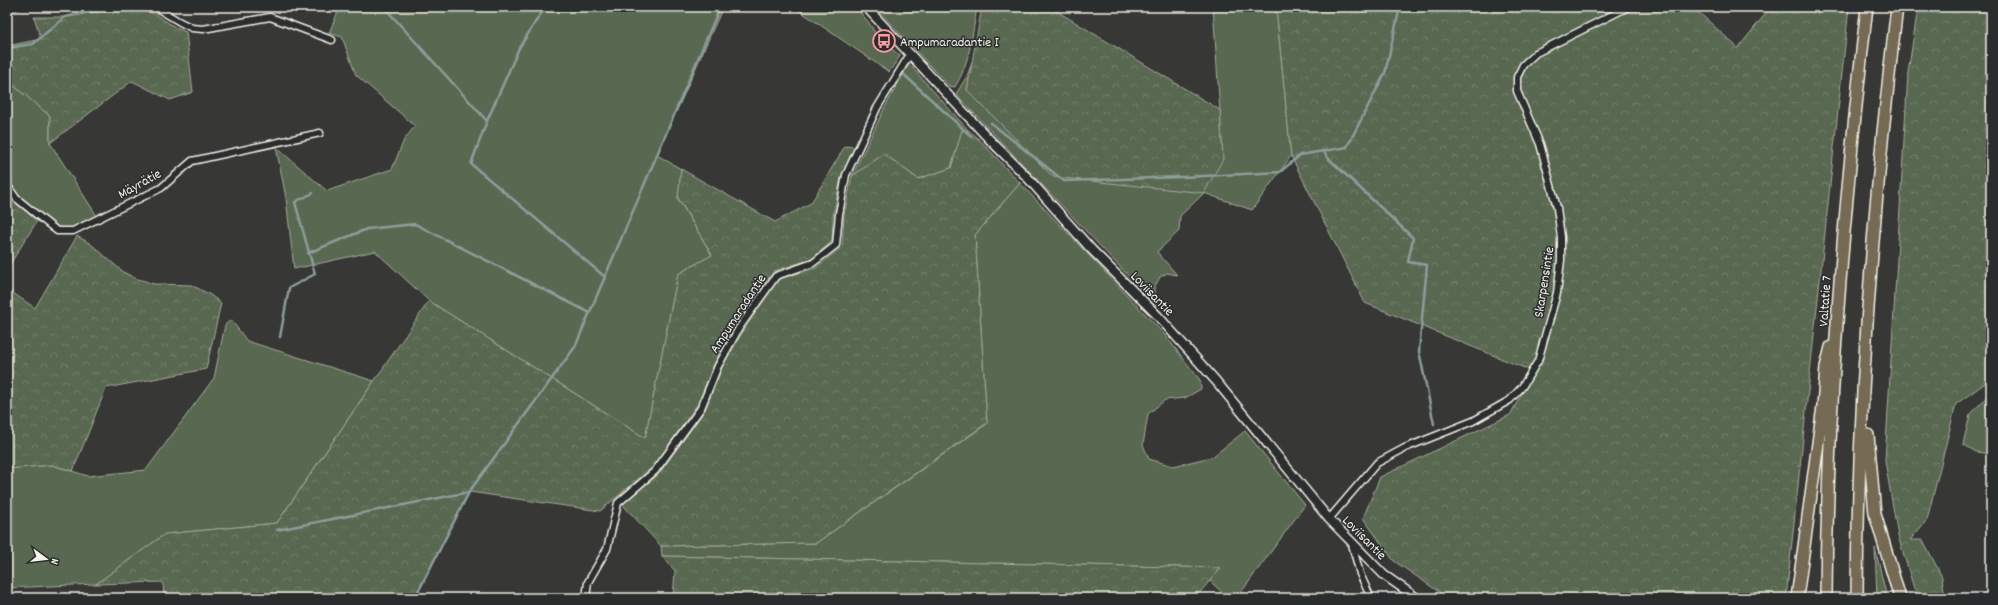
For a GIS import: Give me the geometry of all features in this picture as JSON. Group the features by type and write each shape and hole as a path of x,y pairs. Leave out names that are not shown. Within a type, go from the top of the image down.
{"highway":[{"name":"Valtatie 7","path":"1826,598 1826,523 1837,321 1854,115 1867,7"},
{"path":"1857,598 1857,524 1868,315 1879,163 1897,7"},
{"path":"1868,315 1868,430 1875,514 1900,598"},
{"path":"1797,598 1823,406 1826,367 1837,321"}],"main road":[{"name":"Loviisantie","path":"866,7 989,139 1026,176 1091,248 1167,326 1216,381 1329,519 1352,544 1384,575 1417,598"}],"street":[{"path":"155,7 192,28 203,29 270,17 332,40"},
{"name":"Skarpensintie","path":"1329,519 1377,463 1404,448 1473,421 1510,400 1522,387 1538,361 1556,293 1561,260 1561,237 1557,208 1540,144 1517,91 1517,77 1523,65 1536,52 1628,7"},
{"name":"Ampumaradantie","path":"586,598 588,582 607,549 618,503 655,471 701,408 718,366 740,328 776,276 813,263 836,245 839,214 846,175 877,108 910,54"},
{"name":"Mäyrätie","path":"7,185 16,198 57,232 73,231 161,188 192,161 320,133"},
{"path":"1352,544 1360,574 1371,598"}],"green space":[{"path":"7,7 72,8 32,8 7,14"},
{"path":"99,7 144,7 178,29 186,32 193,92 170,100 132,81 50,143 50,116 7,80 7,46 41,39 34,17 65,17"},
{"path":"340,7 723,7 657,155 681,169 678,199 712,255 678,274 645,438 429,301 375,251 294,269 286,198 276,147 327,191 392,169 404,140 415,126 356,75 342,37 329,33"},
{"path":"794,7 856,7 877,36 900,56 889,72"},
{"path":"875,7 977,7 967,59 955,87 949,86"},
{"path":"982,7 1050,7 1220,110 1223,159 1204,193 1053,177 967,90"},
{"path":"1213,7 1276,7 1291,156 1252,210 1204,193 1180,216 1179,231 1157,252 1177,275 1167,273 1160,277 1154,288 1154,296 1159,304 1157,306 956,94 967,76 972,63 967,90 1006,129 1223,158"},
{"path":"1276,7 1693,7 1738,48 1771,7 1849,7 1786,598 1448,598 1394,561 1363,518 1380,477 1510,415 1534,372 1365,303 1291,156"},
{"path":"1918,7 1991,7 1991,379 1956,404 1927,520 1910,540 1923,540 1942,577 1945,598 1917,598 1898,536 1885,461 1908,73"},
{"path":"909,64 969,131 962,131 951,168 918,179 884,154 852,176 885,107"},
{"path":"7,80 50,116 50,143 97,216 72,228 58,228 18,195 7,178"},
{"path":"962,130 969,131 977,137 1020,183 975,235 987,423 816,543 661,546 622,504 659,474 705,410 723,365 747,325 779,279 816,268 842,247 844,215 852,176 884,154 918,179 951,168"},
{"path":"845,146 855,147 841,177 833,217 832,241 812,259 774,271 735,326 714,364 697,405 654,466 600,511 470,492 414,598 164,598 163,582 96,584 165,534 277,523 429,301 645,438 678,274 712,255 678,198 681,169 775,222 811,203"},
{"path":"1020,183 1165,335 1200,380 1201,389 1185,398 1165,400 1148,414 1143,445 1149,459 1173,466 1212,457 1245,431 1305,505 1237,598 1228,598 1210,581 1221,568 662,556 661,546 816,543 987,424 975,235"},
{"path":"7,191 15,202 37,221 7,269"},
{"path":"77,236 91,244 123,272 135,278 154,284 191,285 209,294 221,303 206,369 106,388 73,471 52,465 7,469 7,289 35,308"},
{"path":"231,320 247,341 374,381 277,523 165,534 96,584 7,588 7,469 52,465 88,476 146,470 214,378 225,325"},
{"path":"1991,392 1991,454 1976,452 1963,444 1970,415"},
{"path":"1875,548 1887,598 1877,598"},
{"path":"662,556 1221,568 1195,598 673,598 675,571"}],"waterway":[{"path":"7,48 33,44 65,17 117,7"},
{"path":"384,7 487,121"},
{"path":"545,7 519,48 487,121 471,164 605,277"},
{"path":"415,598 469,492 575,347 720,7"},
{"path":"991,123 1064,181 1280,172 1300,155 1347,147 1385,73 1400,7"},
{"path":"900,71 972,137"},
{"path":"1324,151 1327,157 1413,238 1408,262 1427,265 1419,351 1434,424"},
{"path":"280,337 289,288 315,274 295,202 313,193"},
{"path":"308,253 367,229 415,224 590,313"},
{"path":"277,530 469,492"}],"place":[{"name":"Ampumaradantie I","path":"884,41"}]}
